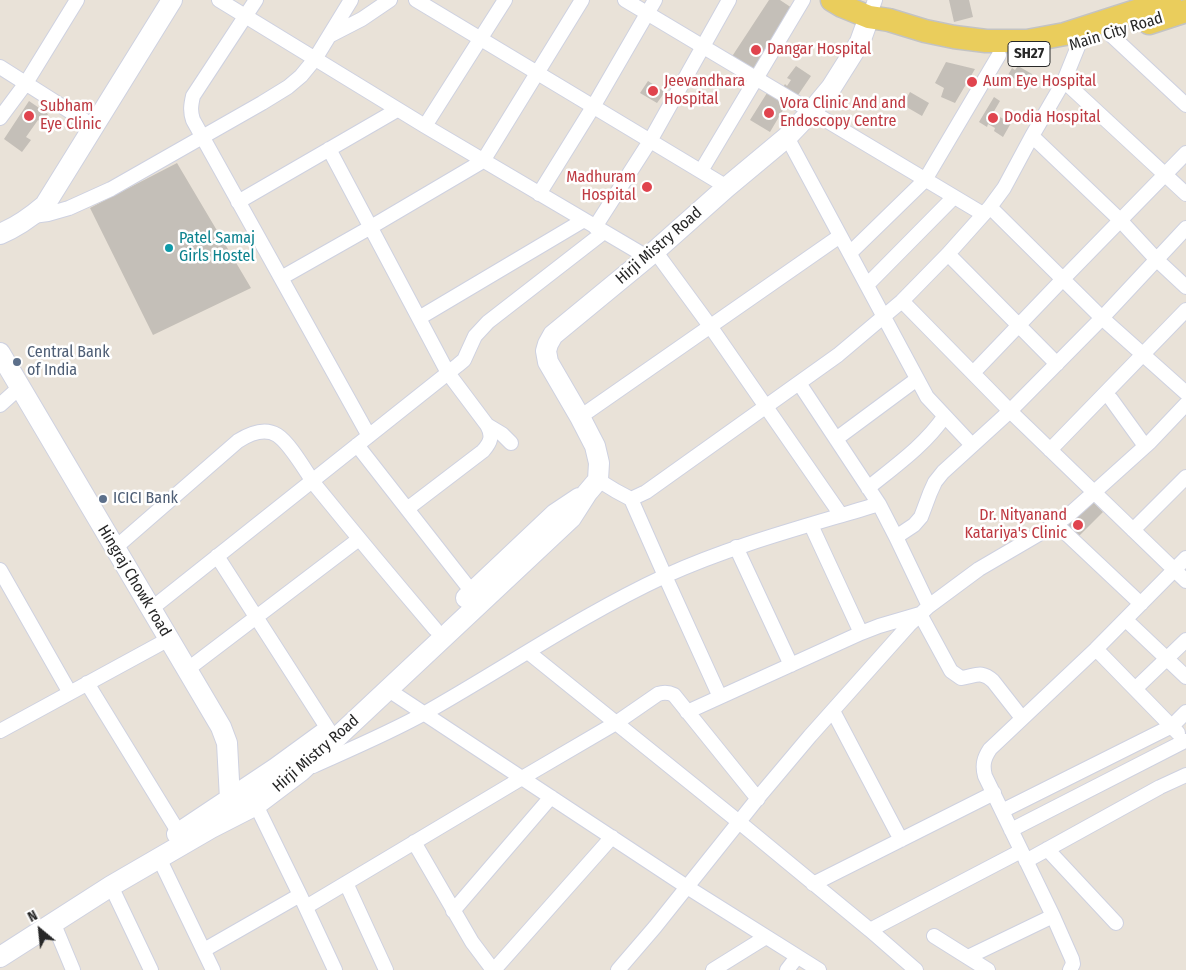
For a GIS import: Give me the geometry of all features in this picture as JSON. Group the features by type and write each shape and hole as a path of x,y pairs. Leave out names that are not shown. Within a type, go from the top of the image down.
{"main road":[{"path":"0,234 33,216 45,205 172,0"},
{"name":"Main City Road","path":"858,7 889,30 918,43 958,51 999,55 1026,55 1057,50 1079,37 1170,0"},
{"name":"Main City Road","path":"858,7 889,20 925,31 986,41 1027,41 1065,34 1079,37 1111,35 1186,11"},
{"name":"Hirji Mistry Road","path":"0,944 230,799 252,796 300,771 571,518 593,487 599,464 595,446 548,362 546,351 553,335 787,137 811,112 831,88 860,42 858,7"},
{"name":"Hingraj Chowk road","path":"0,353 221,727 226,743 230,799 228,820"},
{"name":"Hirji Mistry Road","path":"0,957 111,886 228,820 296,754 372,690 555,514 593,487"},
{"path":"226,743 252,796"}],"street":[{"path":"0,118 26,83 77,0"},
{"path":"219,0 397,110 539,194 594,226 651,254 710,326 841,516"},
{"path":"256,0 194,96 190,111 202,137 369,436"},
{"path":"33,216 69,208 110,189 288,87 301,76 315,59 351,0"},
{"path":"329,36 362,19 390,0"},
{"path":"416,0 727,187"},
{"path":"425,126 504,0"},
{"path":"281,278 483,160 582,0"},
{"path":"625,0 954,197 987,211 1186,393"},
{"path":"539,194 593,106 654,0"},
{"path":"151,609 464,360 475,336 488,322 594,226 650,141 729,0"},
{"path":"701,171 803,0"},
{"path":"1111,35 1186,105"},
{"path":"631,499 646,492 677,471 838,355 884,317 948,254 987,211 1004,188 1064,81 1079,37"},
{"path":"850,253 925,180 999,55"},
{"path":"0,67 93,126"},
{"path":"1064,81 1186,194"},
{"path":"238,202 397,110"},
{"path":"1032,136 1120,220 1156,259 1186,287"},
{"path":"787,137 927,397 972,445"},
{"path":"329,149 448,373 487,425 491,435 490,443 483,451 407,509"},
{"path":"973,373 1186,153"},
{"path":"866,285 954,197"},
{"path":"419,318 594,226"},
{"path":"896,537 922,517 935,482 943,472 1010,411 1057,364 1186,228"},
{"path":"580,417 840,236"},
{"path":"948,254 1057,364"},
{"path":"902,300 1010,411 1186,581"},
{"path":"1050,450 1186,310"},
{"path":"836,439 917,379"},
{"path":"799,383 879,504 896,537 951,671 961,678 984,674 994,682 1022,718"},
{"path":"0,405 20,388"},
{"path":"1111,399 1145,446"},
{"path":"618,970 810,736 898,637 925,610 979,569 1071,514 1145,446 1186,404"},
{"path":"868,488 927,438 944,417"},
{"path":"487,425 502,434 511,443"},
{"path":"115,548 238,441 249,434 265,431 276,434 285,442 312,481 435,629"},
{"path":"357,445 472,592"},
{"path":"1133,530 1186,477"},
{"path":"593,487 616,491 631,499 720,697"},
{"path":"300,771 363,744 424,714 586,617 665,576 736,547 879,504"},
{"path":"811,524 861,633"},
{"path":"1056,524 1141,604"},
{"path":"188,669 359,539"},
{"path":"736,547 791,665"},
{"path":"217,556 328,729"},
{"path":"1070,970 1073,964 1072,959 985,776 983,769 986,755 1022,718 1126,620 1186,558"},
{"path":"0,570 70,692"},
{"path":"687,712 861,633 925,610"},
{"path":"1126,620 1186,677"},
{"path":"0,731 169,638"},
{"path":"1135,689 1186,640"},
{"path":"1011,830 1186,741 1096,649"},
{"path":"528,652 739,822 916,970"},
{"path":"87,684 179,832"},
{"path":"387,689 687,887 818,970"},
{"path":"204,950 303,901 346,883 616,723 663,692 674,695 758,798"},
{"path":"833,711 901,840"},
{"path":"1002,811 1172,726 1186,712"},
{"path":"870,930 1024,856 1047,849 1160,787 1186,775"},
{"path":"813,884 994,793"},
{"path":"252,796 335,970"},
{"path":"453,911 551,797"},
{"path":"414,842 472,942 493,970 612,837"},
{"path":"1047,849 1116,923"},
{"path":"159,858 214,970"},
{"path":"346,883 386,970"},
{"path":"111,886 151,970"},
{"path":"968,957 1053,916"},
{"path":"52,922 73,970"},
{"path":"934,936 988,970"},
{"path":"713,970 766,937"},
{"path":"787,970 797,957"}],"building":[{"path":"769,0 780,0 795,10 755,73 731,58"},
{"path":"949,0 969,0 973,17 954,22"},
{"path":"946,62 975,69 955,103 941,97 944,88 935,83"},
{"path":"796,66 811,76 794,101 780,92 785,84 787,86 791,80 787,78"},
{"path":"1018,66 1032,74 1026,85 1008,75 1012,68 1015,70"},
{"path":"648,81 665,92 657,103 640,93"},
{"path":"910,92 929,103 922,116 903,105"},
{"path":"767,93 786,105 770,132 750,120"},
{"path":"994,97 1000,101 993,113 1007,121 1012,114 1015,116 1003,137 994,131 995,128 988,124 987,127 979,122"},
{"path":"29,101 48,114 42,123 38,120 26,137 31,140 22,152 4,139"},
{"name":"Patel Samaj Girls Hostel","path":"177,163 251,288 153,335 90,208"},
{"path":"1092,501 1103,512 1077,538 1066,527"}],"place":[{"name":"Dangar Hospital","path":"756,50"},
{"name":"Aum Eye Hospital","path":"972,82"},
{"name":"Jeevandhara Hospital","path":"653,91"},
{"name":"Vora Clinic And and Endoscopy Centre","path":"769,113"},
{"name":"Subham Eye Clinic","path":"29,116"},
{"name":"Dodia Hospital","path":"993,118"},
{"name":"Madhuram Hospital","path":"647,187"},
{"name":"Patel Samaj Girls Hostel","path":"169,248"},
{"name":"Central Bank of India","path":"17,362"},
{"name":"ICICI Bank","path":"103,499"},
{"name":"Dr. Nityanand Katariya's Clinic","path":"1078,525"}]}
